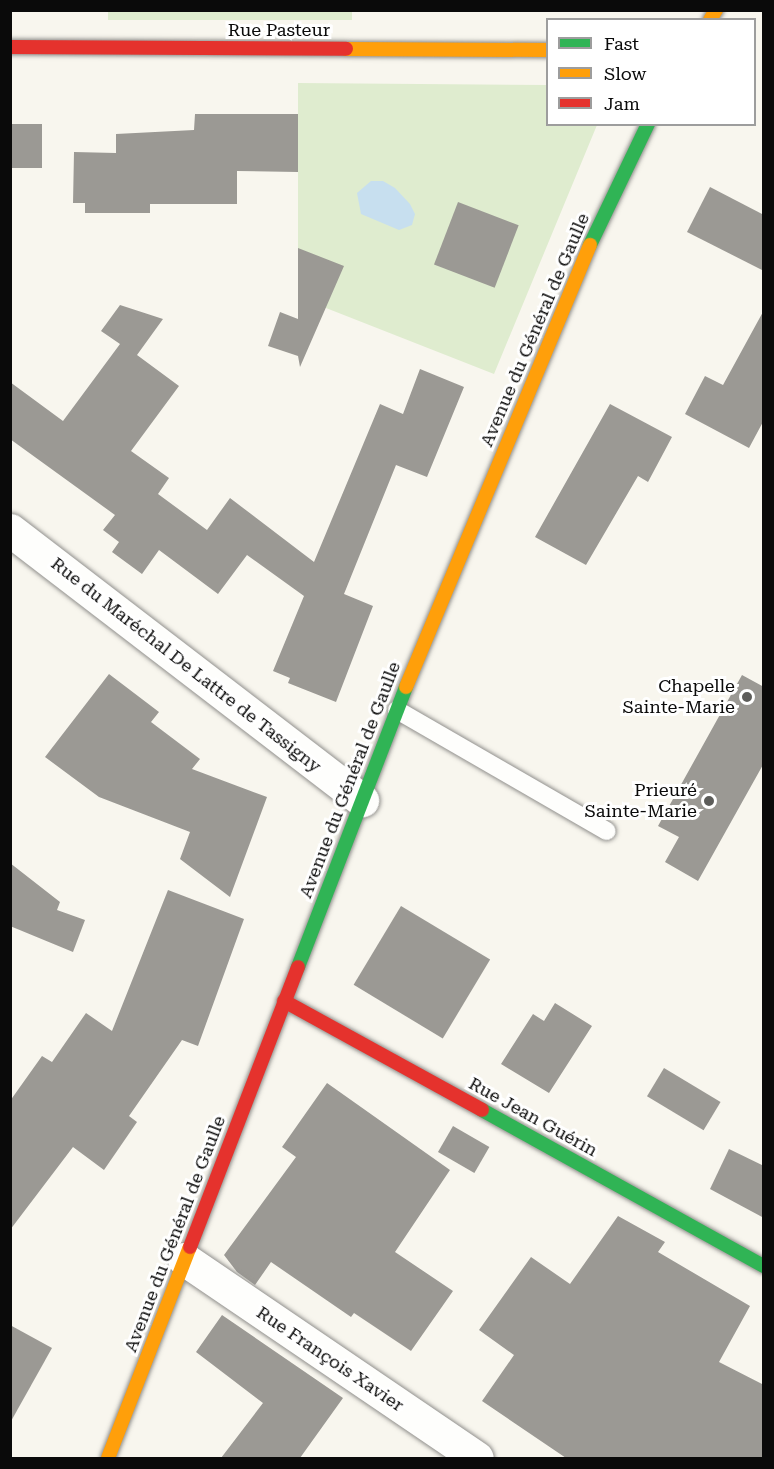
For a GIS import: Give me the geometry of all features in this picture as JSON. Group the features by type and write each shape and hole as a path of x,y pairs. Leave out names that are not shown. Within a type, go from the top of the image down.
{"main road":[{"name":"Rue Pasteur","path":"10,47 546,50"},
{"name":"Avenue du Général de Gaulle","path":"108,1458 397,710 598,225 647,126"},
{"name":"Rue Jean Guérin","path":"284,1000 764,1266"}],"street":[{"name":"Rue du Maréchal De Lattre de Tassigny","path":"10,530 362,800"},
{"name":"Rue François Xavier","path":"184,1259 477,1458"}],"lane":[{"path":"397,710 607,831"}],"green space":[{"path":"108,11 352,11 352,20 108,20"},
{"path":"298,83 546,85 546,126 597,126 494,374 298,297"}],"water":[{"path":"371,181 383,181 395,188 410,204 415,214 412,225 399,230 361,214 357,193"}],"building":[{"path":"195,114 298,114 298,172 237,171 237,204 150,204 150,213 85,213 85,203 73,203 74,152 116,153 116,134 194,130"},
{"path":"10,124 42,124 42,168 10,168"},
{"path":"710,187 764,215 764,271 687,232"},
{"path":"458,202 519,225 495,288 434,265"},
{"path":"298,248 344,266 300,367 298,356 268,346 280,312 298,319"},
{"path":"120,305 163,319 137,355 179,386 131,451 169,478 158,494 207,530 230,498 314,562 380,404 403,414 420,369 464,387 427,477 396,465 344,594 373,606 336,702 288,683 290,678 273,671 304,596 247,555 218,594 159,550 142,574 112,552 119,542 103,530 115,515 10,439 10,382 63,421 120,344 101,331"},
{"path":"764,310 764,420 749,448 685,414 705,376 723,385"},
{"path":"610,404 672,437 648,482 638,476 586,565 535,537"},
{"path":"109,674 159,712 151,722 200,759 192,769 267,797 230,897 180,859 190,832 99,797 45,757"},
{"name":"Prieuré Sainte-Marie","path":"742,675 764,687 764,763 698,881 665,862 679,837 658,826"},
{"path":"10,863 60,902 57,910 85,920 73,952 10,926"},
{"path":"168,890 244,919 198,1046 182,1040 129,1116 137,1122 104,1170 73,1147 10,1230 10,1101 42,1056 52,1062 86,1013 112,1031"},
{"path":"401,906 490,960 443,1038 354,985"},
{"path":"555,1003 592,1026 549,1093 501,1064 533,1014 544,1021"},
{"path":"664,1068 721,1102 704,1130 647,1096"},
{"path":"327,1083 450,1170 395,1252 453,1291 411,1351 354,1313 351,1317 271,1262 255,1285 237,1272 224,1255 296,1157 282,1147"},
{"path":"453,1126 489,1147 474,1173 438,1152"},
{"path":"729,1149 764,1166 764,1218 710,1189"},
{"path":"618,1216 665,1242 658,1252 750,1306 719,1362 764,1385 764,1458 566,1458 482,1401 514,1355 479,1330 531,1257 570,1284"},
{"path":"222,1315 343,1398 300,1458 221,1458 263,1403 196,1352"},
{"path":"10,1325 52,1348 10,1423"}],"traffic: fast":[{"path":"590,245 647,126"},
{"path":"298,967 406,687"},
{"path":"482,1110 764,1266"}],"traffic: slow":[{"path":"711,18 716,10"},
{"path":"346,49 546,50"},
{"path":"406,687 590,245"},
{"path":"108,1458 190,1247"}],"traffic: jam":[{"path":"10,47 346,49"},
{"path":"190,1247 298,967"},
{"path":"284,1001 482,1110"}],"place":[{"name":"Chapelle Sainte-Marie","path":"747,697"},
{"name":"Prieuré Sainte-Marie","path":"709,801"}]}
